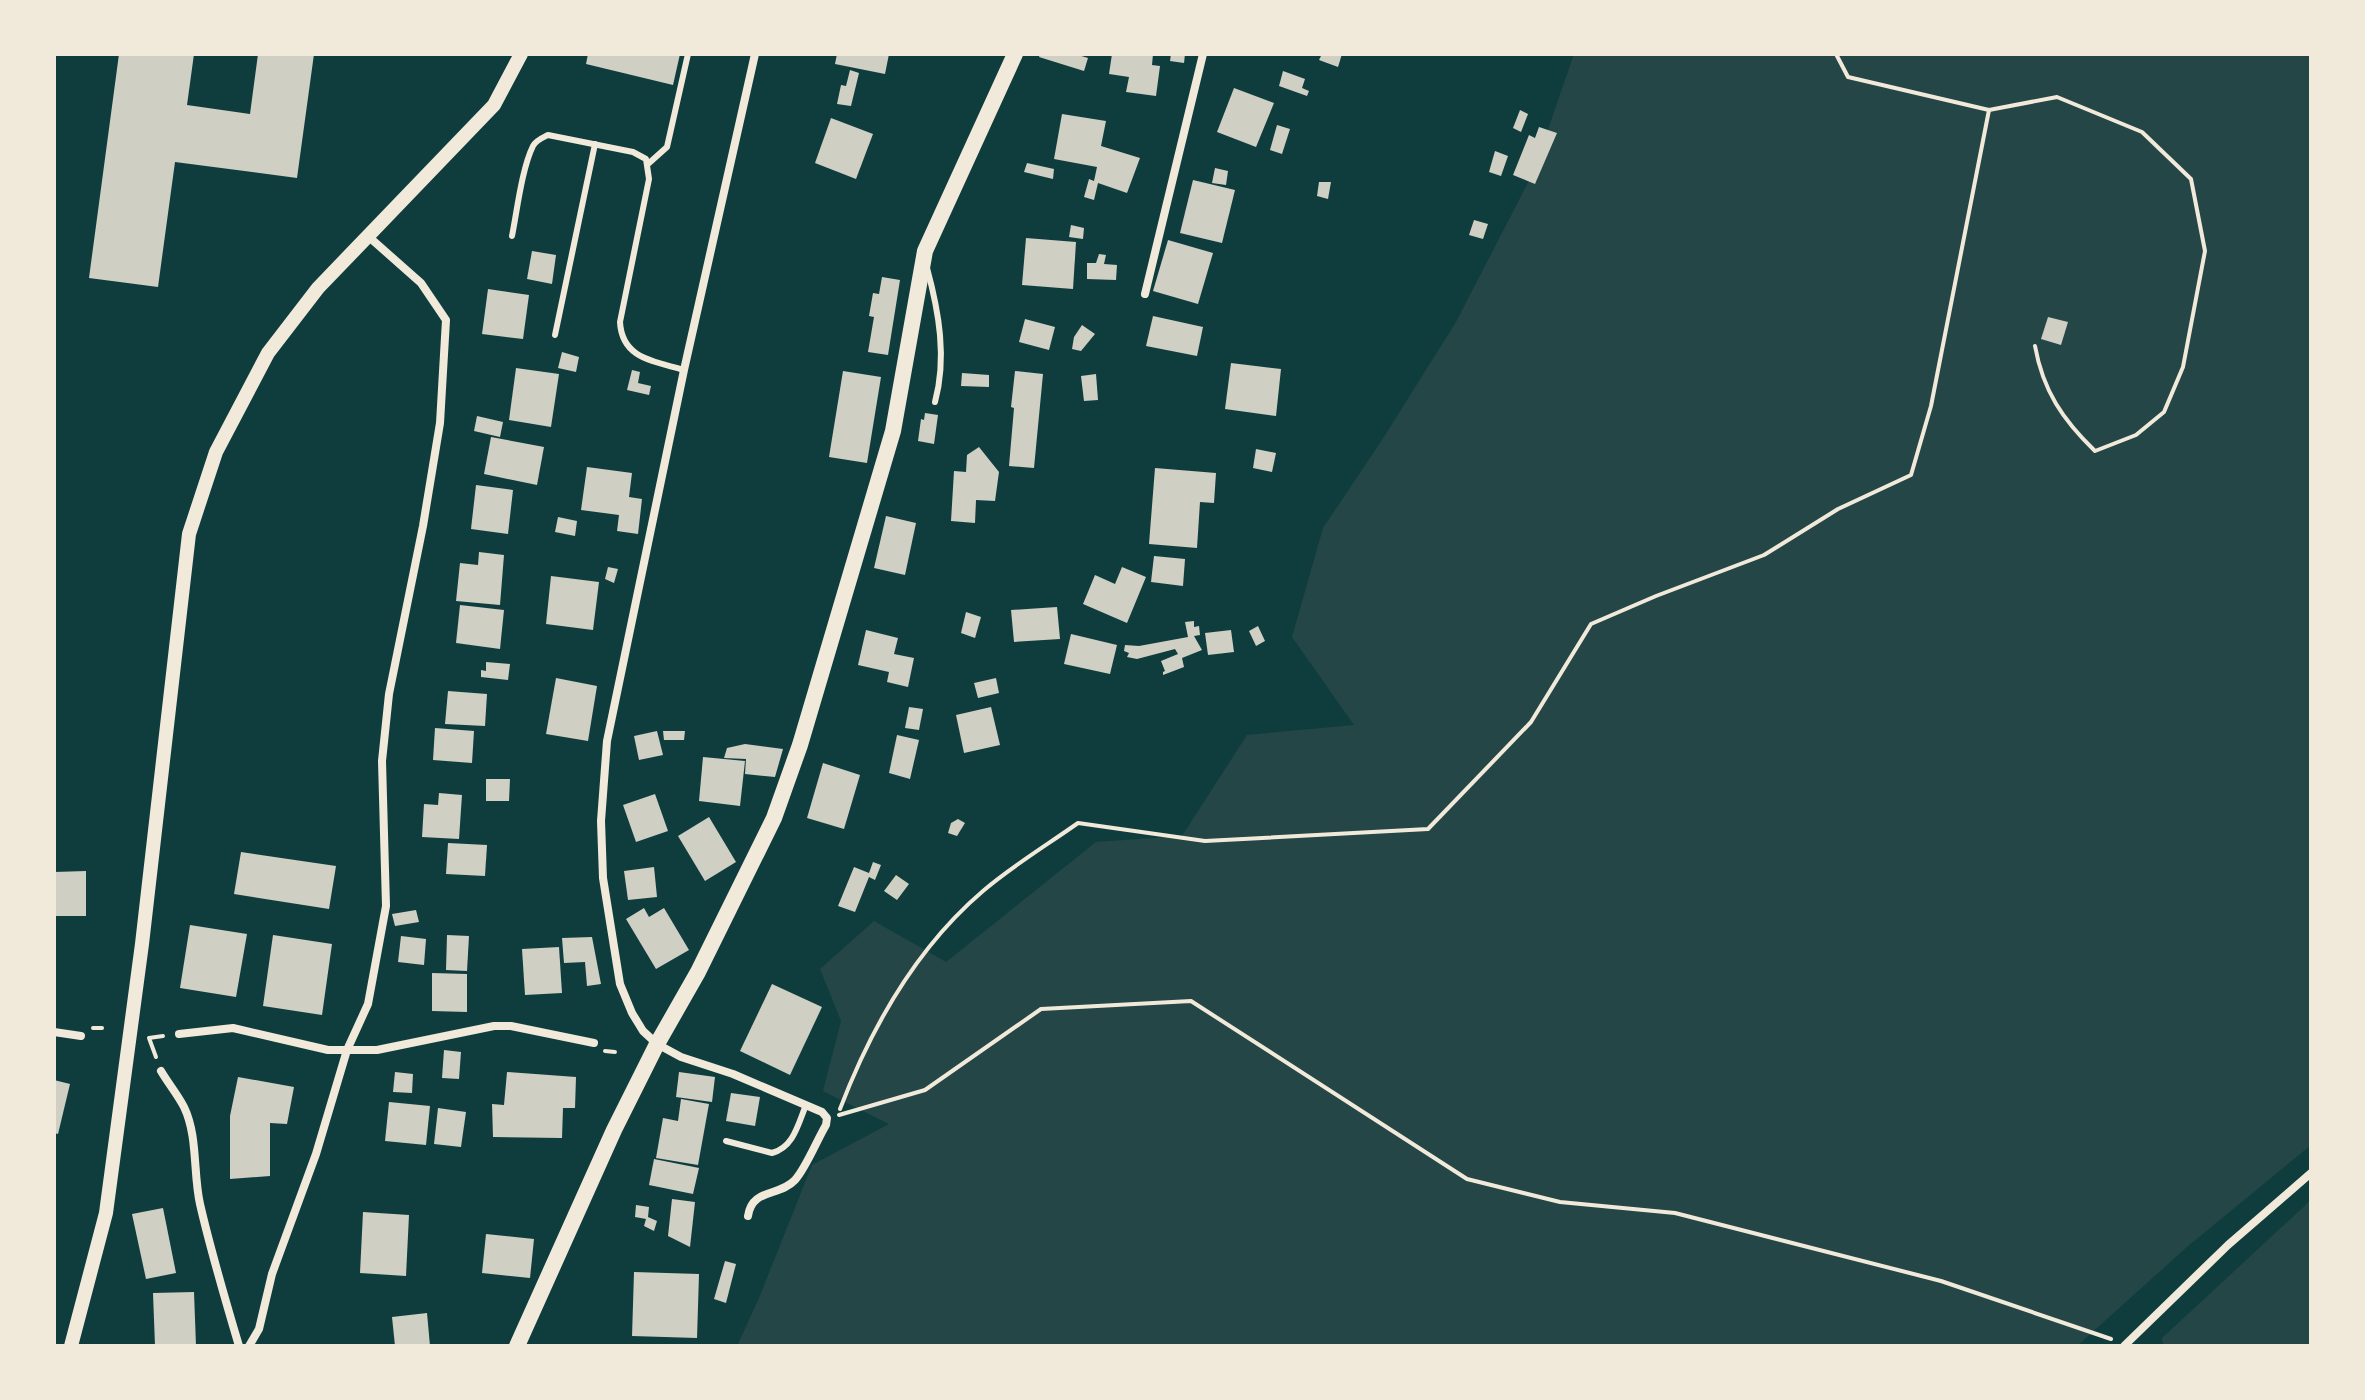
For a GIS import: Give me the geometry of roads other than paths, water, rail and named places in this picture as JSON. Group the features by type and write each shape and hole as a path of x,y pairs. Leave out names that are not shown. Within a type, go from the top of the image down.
{"main road":[{"path":"517,1346 614,1130 657,1044 698,972 774,818 800,745 893,431 924,257 1015,54"}],"street":[{"path":"71,1346 106,1213 142,944 189,534 216,452 268,353 318,288 494,105 521,54"},
{"path":"748,1216 754,1200 795,1180 827,1118 822,1112 733,1074 681,1057 657,1044 643,1031 620,984 603,878 601,806 607,741 684,370 755,54"},
{"path":"1145,294 1203,54"},
{"path":"249,1346 259,1329 272,1274 316,1154 347,1050 368,1004 386,906 382,761 389,694 440,423 446,320 421,283 369,237"},
{"path":"179,1034 233,1028 328,1050 377,1050 494,1026 511,1026 594,1043"},
{"path":"54,1032 81,1036"},
{"path":"161,1071 184,1108 195,1159 200,1205 239,1346"},
{"path":"2126,1345 2228,1245 2311,1173"}],"lane":[{"path":"648,164 667,147 688,54"},
{"path":"512,236 527,165 533,145 539,139 548,135 633,152 646,159 649,179 620,322 621,337 631,351 684,370"},
{"path":"555,335 595,144"},
{"path":"924,257 935,299 942,355 935,402"},
{"path":"726,1141 772,1153 779,1151 792,1139 806,1105"}]}
